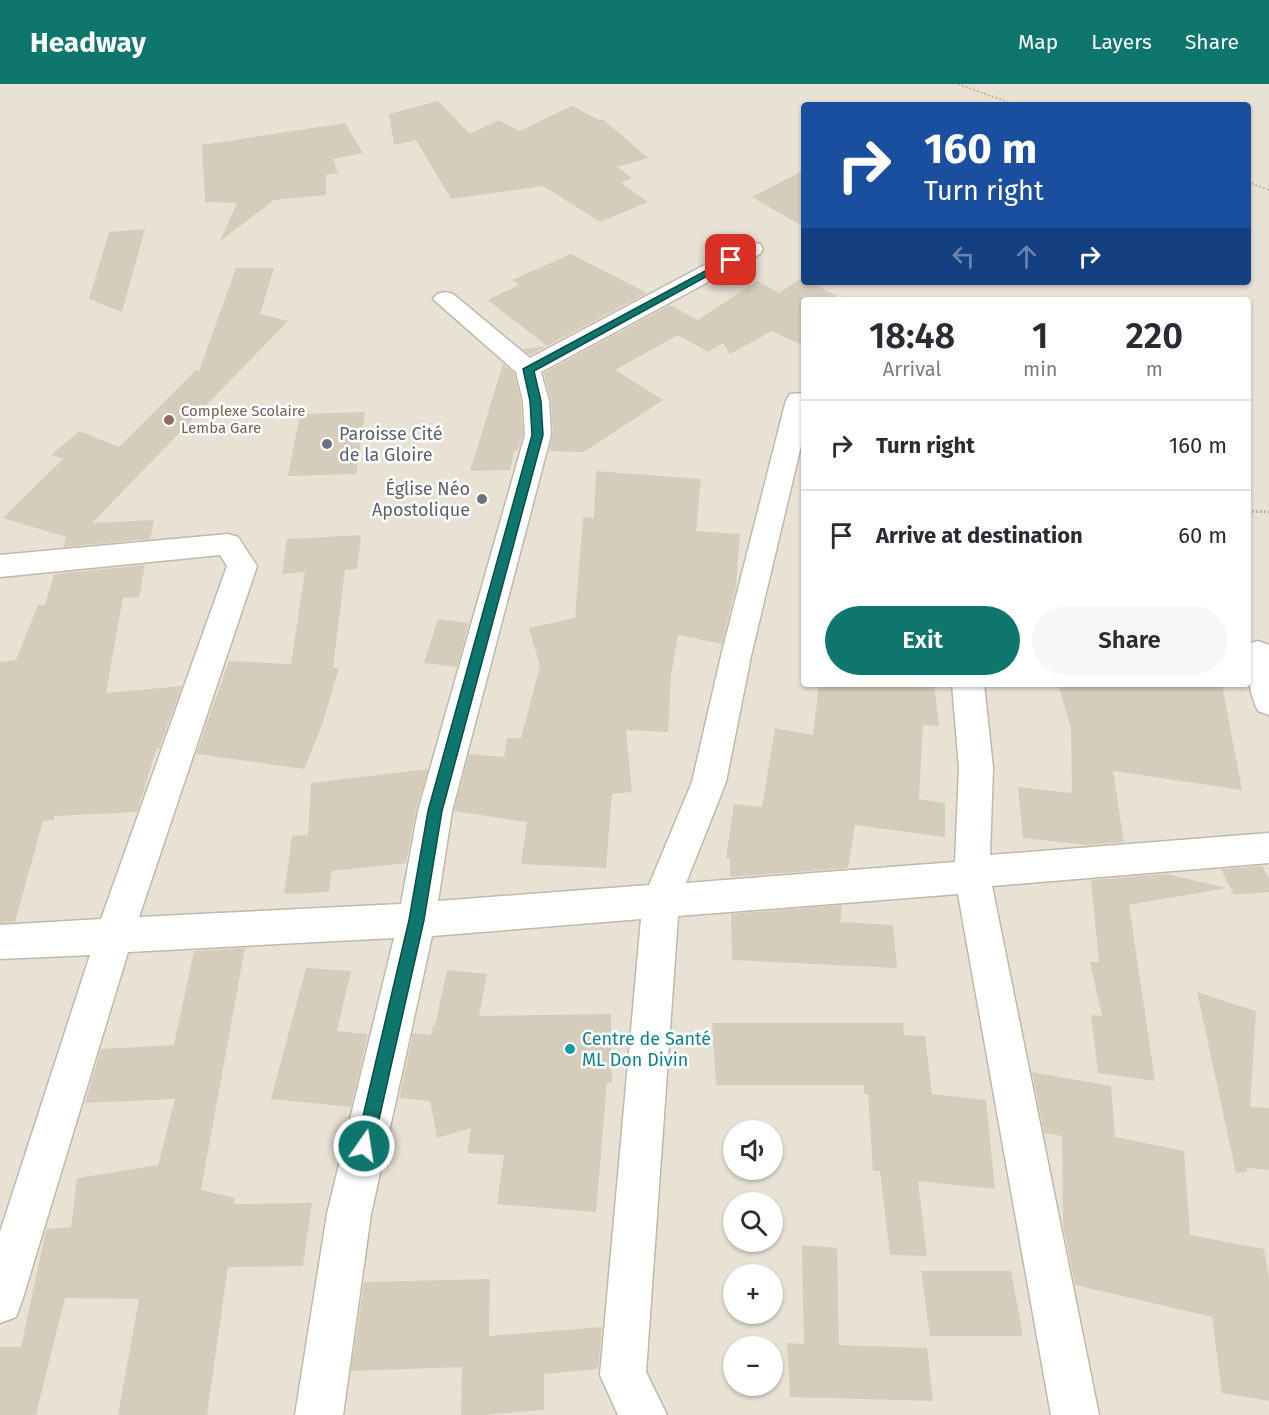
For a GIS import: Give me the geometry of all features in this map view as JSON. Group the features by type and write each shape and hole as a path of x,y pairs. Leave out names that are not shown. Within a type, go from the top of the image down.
{"street":[{"path":"528,369 752,249"},
{"path":"319,1415 349,1214 417,920 435,811 538,435 536,401 528,369 445,299"},
{"path":"643,1415 623,1375 661,900 709,782 736,656 799,400"},
{"path":"0,566 228,544 242,566 114,936 0,1301"},
{"path":"1258,653 1269,702"},
{"path":"968,687 976,768 972,877 987,942 1076,1415"},
{"path":"0,942 417,920 972,877 992,870 1269,848"}],"path":[{"path":"958,84 1008,102"},
{"path":"1251,183 1269,190"},
{"path":"1251,511 1269,512"}],"shaded area":[{"path":"0,84 1269,84 1269,1415 0,1415"}],"building":[{"path":"438,101 470,134 499,120 519,131 572,106 599,120 603,119 648,158 617,167 632,178 621,183 648,202 600,222 543,186 451,199 416,140 394,145 389,114"},
{"path":"345,123 363,153 333,159 338,173 326,175 326,195 274,200 220,241 237,203 205,202 202,145"},
{"path":"801,172 801,225 752,197"},
{"path":"145,229 122,312 89,299 109,232"},
{"path":"571,254 647,293 547,346 488,300 519,285 512,280"},
{"name":"Complexe Scolaire Lemba Gare","path":"236,268 274,268 260,314 288,321 92,523 154,520 150,539 63,547 66,537 3,518 63,459 51,455 79,431 119,447 196,370 199,371"},
{"path":"801,278 801,285 816,285 837,296 801,297 801,345 772,331 730,354 723,343 708,352 678,335 615,370 663,400 584,452 549,451 553,435 551,401 544,373 670,305 698,320 757,281 779,293"},
{"path":"547,346 530,355 522,349"},
{"path":"503,364 514,373 521,401 523,435 518,450 514,450 510,470 470,471"},
{"name":"Paroisse Cité de la Gloire","path":"365,412 356,474 288,476 300,414"},
{"path":"596,471 701,479 696,531 740,534 736,586 722,644 678,635 671,676 668,732 626,730 632,792 612,794 606,868 521,864 527,822 454,811 469,754 504,757 507,738 521,738 540,666 529,628 575,618 583,517 594,518"},
{"path":"361,535 357,569 345,570 333,668 339,668 322,725 304,769 196,754 229,661 291,664 305,572 282,574 287,539"},
{"path":"145,565 139,597 123,598 106,693 182,686 159,749 157,748 137,812 54,816 54,820 43,821 15,922 0,923 0,662 16,660 38,605 45,605 54,574"},
{"path":"438,619 469,623 457,667 424,663"},
{"path":"819,687 934,687 939,726 923,725 919,799 945,803 945,837 855,825 848,868 730,877 730,859 726,858 734,804 762,807 775,728 813,735"},
{"path":"1059,687 1223,687 1242,790 1113,771 1124,842 1087,845 1023,838 1018,787 1072,793 1071,728"},
{"path":"428,769 416,810 406,863 332,871 329,892 284,894 292,836 308,835 311,783"},
{"path":"1262,866 1269,879 1269,892 1234,895 1221,869"},
{"path":"1167,874 1226,888 1129,905 1155,1081 1098,1073 1091,1015 1102,1016 1090,962 1099,962 1091,880"},
{"path":"842,905 840,922 893,925 897,968 732,960 731,914"},
{"path":"245,948 201,1190 235,1198 234,1204 312,1203 303,1266 228,1267 207,1415 118,1415 139,1299 65,1298 36,1415 0,1415 0,1347 21,1347 46,1229 71,1227 77,1178 158,1165 175,1099 85,1103 101,1049 174,1045 194,951"},
{"path":"306,968 351,971 337,1031 368,1034 351,1107 271,1099"},
{"path":"447,970 487,974 479,1016 611,1014 612,1083 607,1083 596,1212 497,1204 504,1155 467,1153 471,1128 437,1138 430,1101 399,1098 413,1033 431,1035"},
{"path":"1197,992 1256,1011 1250,1107 1269,1108 1269,1170 1247,1168 1247,1172 1236,1173"},
{"path":"712,1023 903,1023 904,1035 925,1036 932,1094 986,1100 995,1189 918,1181 927,1256 890,1255 880,1171 873,1171 868,1094 864,1094 864,1085 716,1085"},
{"path":"1032,1072 1111,1086 1115,1137 1184,1151 1190,1235 1264,1249 1269,1278 1269,1401 1222,1393 1212,1317 1075,1285 1063,1225 1062,1136 1044,1133"},
{"path":"802,1245 837,1248 839,1345 927,1348 933,1401 790,1397 787,1343 804,1344"},
{"path":"921,1271 1011,1271 1023,1336 930,1336"},
{"path":"490,1279 489,1336 602,1327 598,1369 544,1374 544,1410 484,1415 461,1415 462,1367 351,1371 364,1282"}],"place":[{"name":"Complexe Scolaire Lemba Gare","path":"169,420"},
{"name":"Paroisse Cité de la Gloire","path":"327,444"},
{"name":"Église Néo Apostolique","path":"482,499"},
{"name":"Centre de Santé ML Don Divin","path":"570,1049"}],"route":[{"path":"364,1146 417,920 435,811 538,435 536,401 528,369 731,260"}]}
